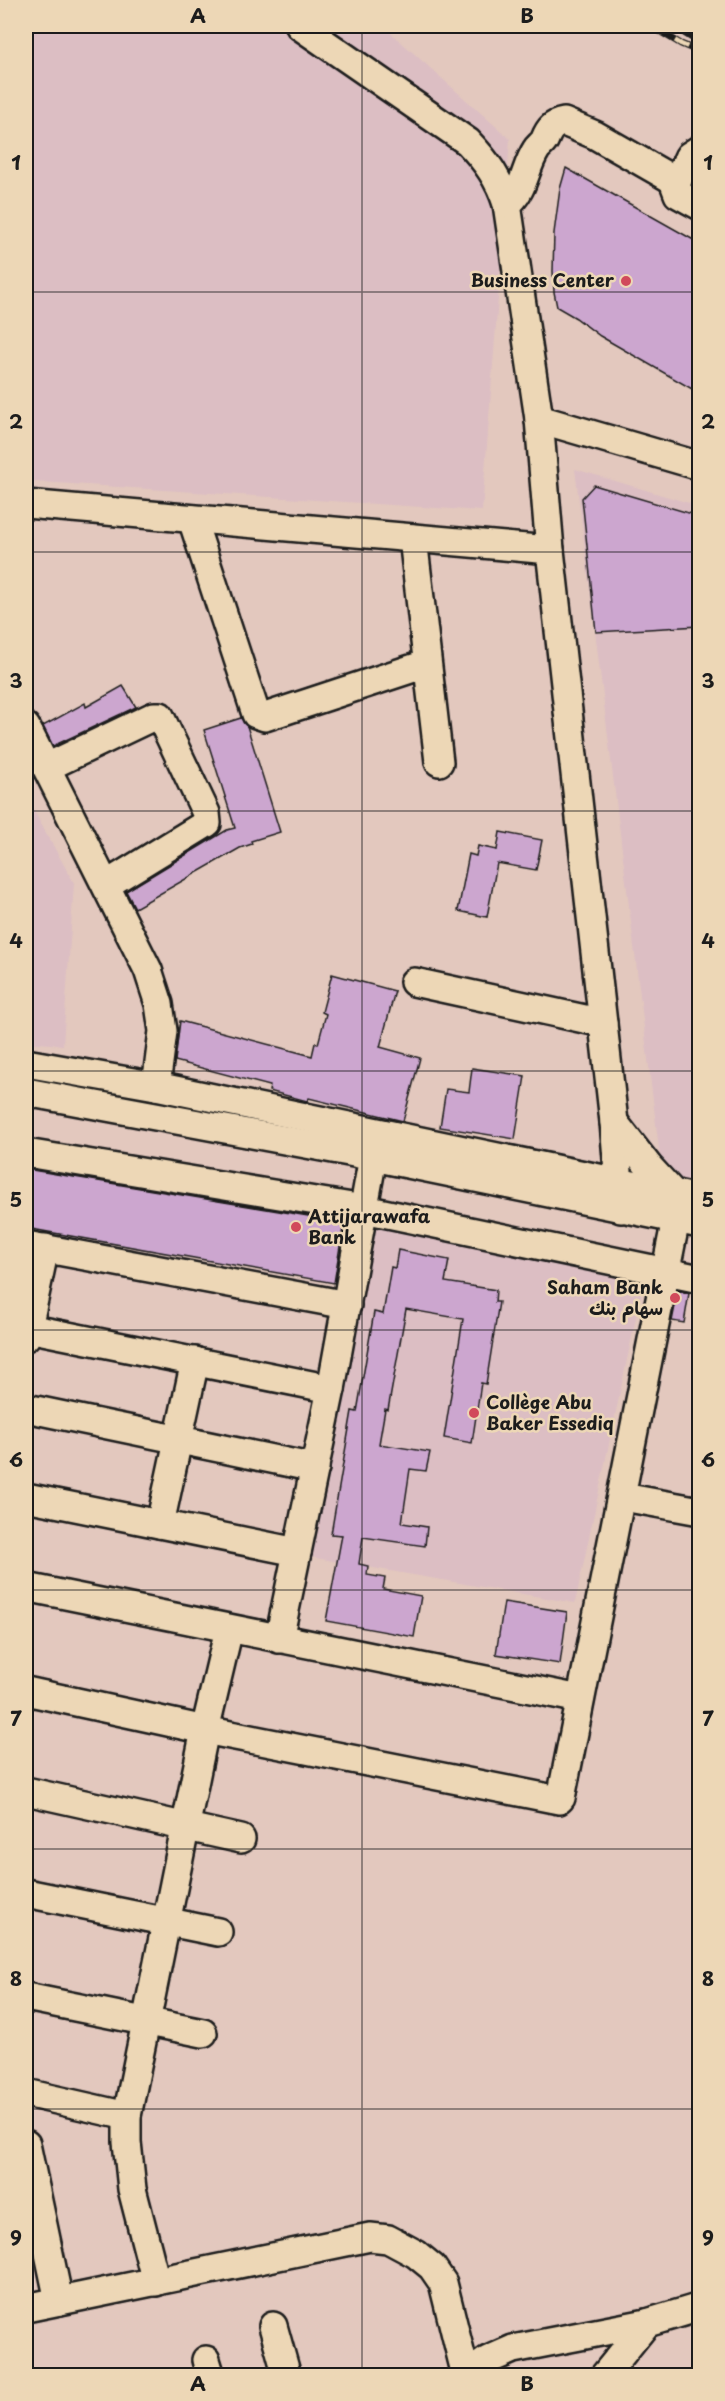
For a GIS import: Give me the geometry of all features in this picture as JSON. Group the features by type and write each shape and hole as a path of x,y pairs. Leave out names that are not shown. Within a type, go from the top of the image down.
{"street":[{"path":"300,26 468,142 487,162 501,184 507,204 539,419 550,550 614,1122 621,1209"},
{"path":"507,204 514,197 536,150 544,142 560,141 573,134 578,128 676,182"},
{"path":"699,149 689,156 675,186 678,194 699,206"},
{"path":"539,419 699,466"},
{"path":"26,504 550,550"},
{"path":"192,519 256,714 259,716 265,717 426,664"},
{"path":"412,538 439,762"},
{"path":"47,767 154,716 160,716 206,813 207,823 106,885"},
{"path":"26,727 148,970 159,1004 163,1031 156,1086"},
{"path":"414,982 603,1023"},
{"path":"26,1063 156,1086 618,1183 683,1212"},
{"path":"26,1092 373,1157 621,1209 683,1212"},
{"path":"614,1122 683,1212"},
{"path":"26,1153 364,1209 699,1279"},
{"path":"279,1639 331,1389 373,1157"},
{"path":"26,1691 555,1801 561,1798 666,1273 683,1212 699,1199"},
{"path":"331,1389 195,1361 27,1333 35,1246 346,1305"},
{"path":"160,1524 195,1361"},
{"path":"26,1408 315,1468"},
{"path":"26,1497 297,1552"},
{"path":"623,1497 699,1511"},
{"path":"26,1587 580,1699"},
{"path":"156,2282 132,2189 127,2116 164,1922 229,1629"},
{"path":"26,1791 241,1839"},
{"path":"26,1893 218,1932"},
{"path":"26,1997 203,2033"},
{"path":"26,2094 127,2116"},
{"path":"26,2144 59,2301"},
{"path":"26,2308 370,2237 388,2239 416,2254 432,2267 443,2283 466,2376 488,2360 513,2349 647,2323 699,2307"},
{"path":"604,2376 647,2323"},
{"path":"273,2326 287,2376"}],"shaded area":[{"path":"26,26 383,26 510,139 482,511 26,481"},
{"path":"575,469 699,506 699,1184 662,1173"},
{"path":"26,797 74,883 63,1045 26,1042"},
{"name":"Collège Abu Baker Essediq","path":"370,1216 646,1271 575,1603 304,1556"}],"building":[{"name":"Business Center","path":"566,168 699,243 699,393 600,336 557,307 553,271 554,233 560,189"},
{"path":"594,485 699,516 699,626 596,632 582,498"},
{"path":"123,686 136,707 53,746 43,726 85,703 86,707"},
{"path":"241,718 247,726 280,832 251,841 252,844 240,848 135,908 126,891 227,830 235,828 204,730"},
{"path":"500,832 542,840 536,870 497,863 487,917 458,911 469,854 476,856 478,846 497,850"},
{"path":"332,974 395,991 380,1047 420,1058 403,1121 309,1098 307,1101 269,1091 270,1086 175,1061 180,1021 312,1056 315,1043 318,1044 326,1014 322,1012"},
{"path":"472,1068 525,1076 515,1139 440,1127 446,1089 469,1092"},
{"path":"26,1169 344,1222 334,1283 26,1228"},
{"path":"398,1250 449,1260 445,1282 496,1290 495,1302 499,1302 486,1384 481,1383 472,1443 444,1438 463,1319 406,1309 388,1410 385,1409 379,1444 430,1452 426,1471 410,1469 402,1523 427,1527 425,1546 363,1537 359,1564 368,1566 367,1575 385,1578 383,1589 421,1596 414,1637 326,1621 342,1535 331,1534 352,1411 357,1412 374,1312 383,1314 391,1267 395,1268"},
{"path":"678,1291 689,1293 684,1323 672,1321"},
{"path":"504,1602 567,1612 560,1664 496,1654"}],"railway":[{"path":"651,26 681,44 700,52"},
{"path":"673,26 700,43"}],"place":[{"name":"Business Center","path":"626,281"},
{"name":"Attijarawafa Bank","path":"296,1227"},
{"name":"Saham Bank سهام بنك","path":"675,1298"},
{"name":"Collège Abu Baker Essediq","path":"474,1413"}]}
